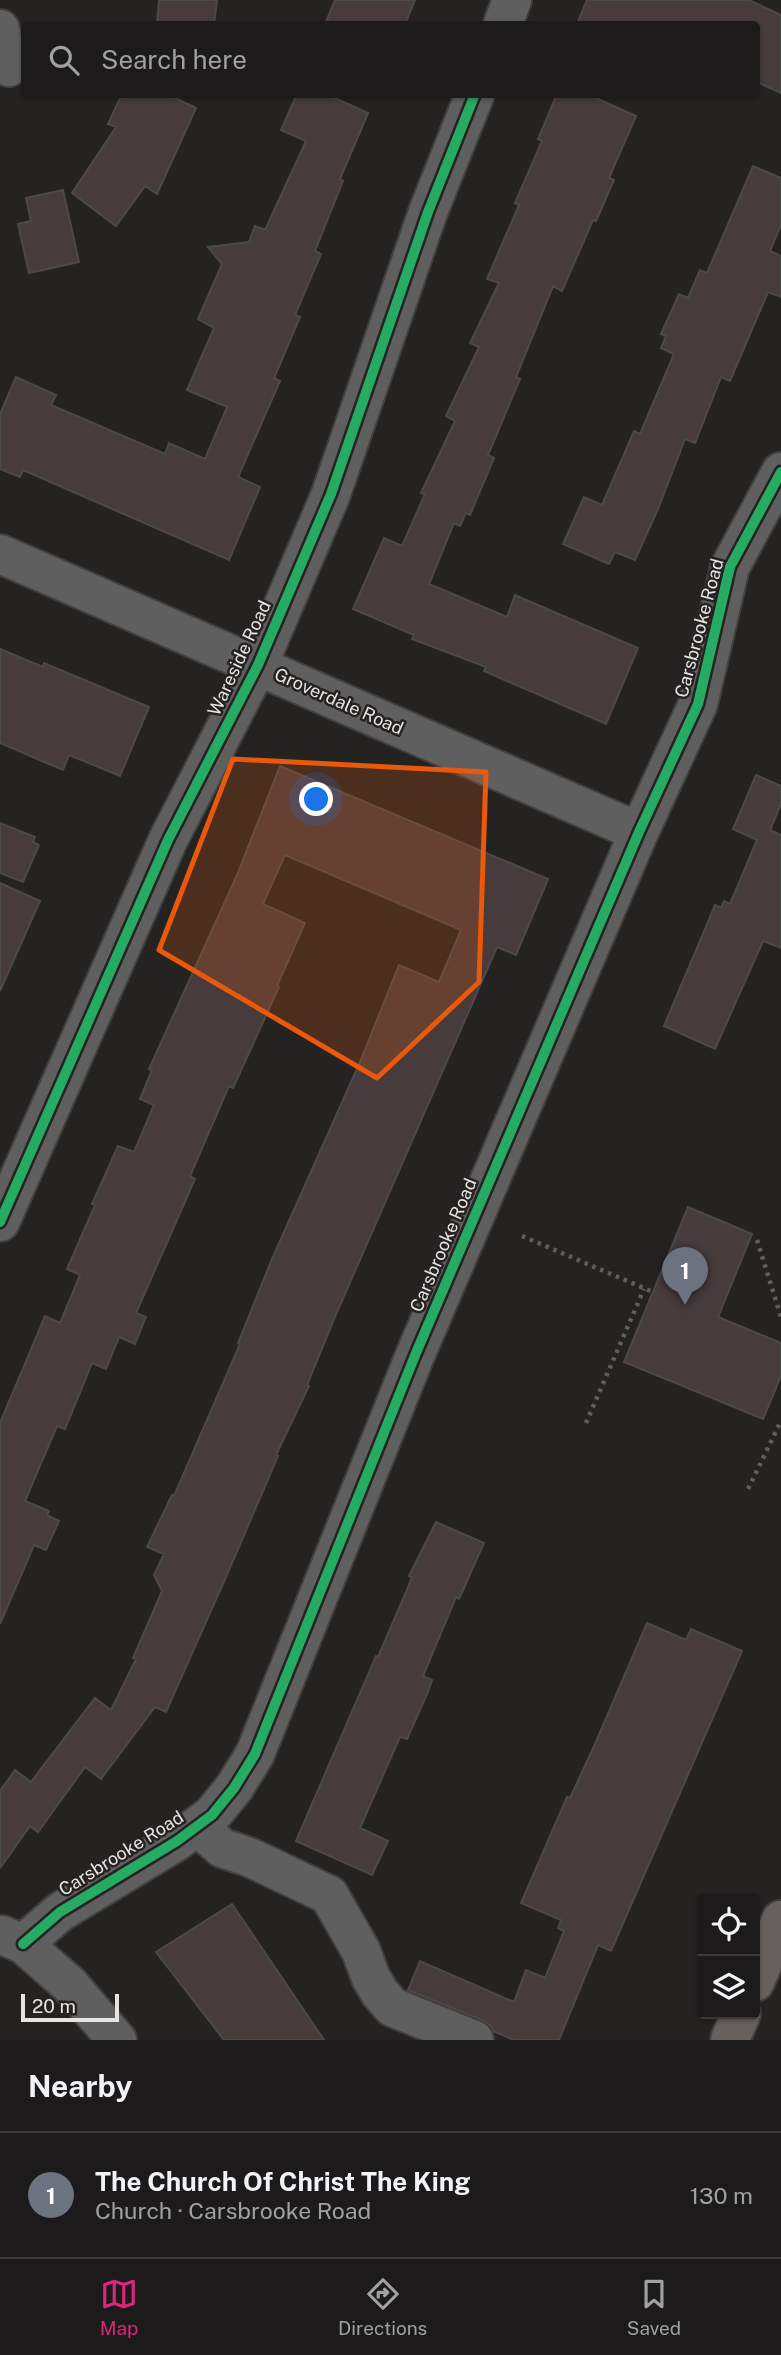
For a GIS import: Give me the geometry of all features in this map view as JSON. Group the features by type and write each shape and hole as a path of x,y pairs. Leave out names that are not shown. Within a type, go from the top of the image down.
{"main road":[{"path":"760,1970 781,1920"},
{"path":"730,2040 739,2019"}],"street":[{"path":"504,21 512,0"},
{"path":"0,29 9,67"},
{"name":"Wareside Road","path":"0,1222 168,840 258,665 331,494 428,212 473,98"},
{"name":"Carsbrooke Road","path":"12,1939 177,1841 212,1815 234,1788 255,1754 416,1353 639,832 698,704 730,567 781,472"},
{"name":"Groverdale Road","path":"0,554 639,832"},
{"path":"197,1826 222,1848 249,1857 329,1895 360,1951 371,1978 392,2007 474,2040"},
{"path":"12,1939 69,1984 117,2040"}],"path":[{"path":"522,1236 653,1292"},
{"path":"757,1240 781,1317"},
{"path":"586,1423 644,1289"},
{"path":"748,1489 781,1421"}],"highlighted area":[{"path":"233,759 486,772 479,982 377,1078 159,950"}],"building":[{"path":"159,0 217,0 214,21 157,21"},
{"path":"335,0 415,0 406,21 326,21"},
{"path":"587,0 749,0 781,15 781,93 760,83 760,21 578,21"},
{"path":"120,98 175,98 196,108 157,194 145,186 116,226 72,193 116,127 108,124"},
{"path":"295,98 335,98 368,113 340,179 343,181 315,251 321,254 295,315 300,317 274,378 280,381 238,477 260,487 229,560 23,470 20,477 0,469 0,414 16,377 56,395 51,405 165,454 169,443 205,459 227,407 187,390 214,328 198,319 222,264 208,247 249,242 255,226 265,230 306,141 281,130"},
{"path":"555,98 596,98 636,116 609,178 614,180 562,291 553,286 516,377 520,379 488,455 494,458 470,515 466,513 460,526 454,523 429,584 507,617 515,595 638,648 606,724 484,671 486,667 412,639 414,635 353,609 384,538 402,546 425,494 421,493 455,421 446,416 479,347 470,343 499,283 487,279 519,205 515,203 542,141 538,139"},
{"path":"753,166 781,178 781,225 770,251 781,256 781,297 768,292 730,381 721,377 695,443 685,439 635,560 615,552 609,564 563,544 584,497 602,505 634,431 640,434 674,354 661,348 666,336 661,334 679,294 688,298 700,270 707,273"},
{"path":"63,190 79,262 29,273 18,224 31,221 26,198"},
{"path":"0,649 43,667 44,663 149,707 120,776 69,755 63,770 0,743"},
{"path":"280,766 548,879 516,955 497,947 166,1712 155,1707 101,1779 85,1767 38,1832 30,1826 0,1868 0,1791 15,1770 31,1782 95,1698 111,1710 136,1659 133,1658 162,1591 154,1575 164,1554 147,1547 172,1495 174,1496 240,1344 238,1343 272,1259 360,1062 399,965 439,982 461,930 285,855 263,904 305,923 277,986 279,987 233,1088 229,1086 190,1176 195,1179 136,1313 146,1317 135,1344 119,1337 106,1369 92,1363 65,1429 57,1426 25,1501 49,1511 47,1515 59,1521 46,1550 34,1545 0,1624 0,1423 45,1316 60,1323 80,1275 67,1269 118,1146 134,1152 154,1105 140,1099 152,1070 149,1069 237,875"},
{"path":"756,775 781,786 781,804 770,830 781,835 781,948 763,941 715,1049 664,1026 715,905 721,908 724,901 730,904 757,840 733,829"},
{"path":"0,823 35,837 33,842 39,845 23,882 0,873"},
{"path":"0,883 40,901 0,991"},
{"path":"688,1207 752,1234 718,1317 781,1343 781,1376 763,1419 624,1362"},
{"path":"436,1522 484,1543 459,1599 456,1597 423,1676 432,1680 428,1692 407,1739 400,1737 360,1828 388,1841 372,1875 296,1841 412,1578 409,1576"},
{"path":"647,1623 686,1640 691,1629 742,1651 611,1951 598,1945 559,2040 514,2040 493,2031 491,2026 482,2020 408,1990 420,1961 514,2002 526,1970 545,1978 564,1931 558,1928 561,1920 521,1903 567,1797 570,1798 595,1744"},
{"path":"232,1904 324,2040 224,2040 156,1952"}],"cycle path":[{"path":"0,1222 168,840 258,665 331,494 428,212 473,98"},
{"path":"23,1944 60,1912 177,1841 212,1815 234,1788 255,1754 416,1353 639,832 698,704 730,567 781,472"}],"place":[{"name":"The Church Of Christ The King","path":"685,1305"}]}
